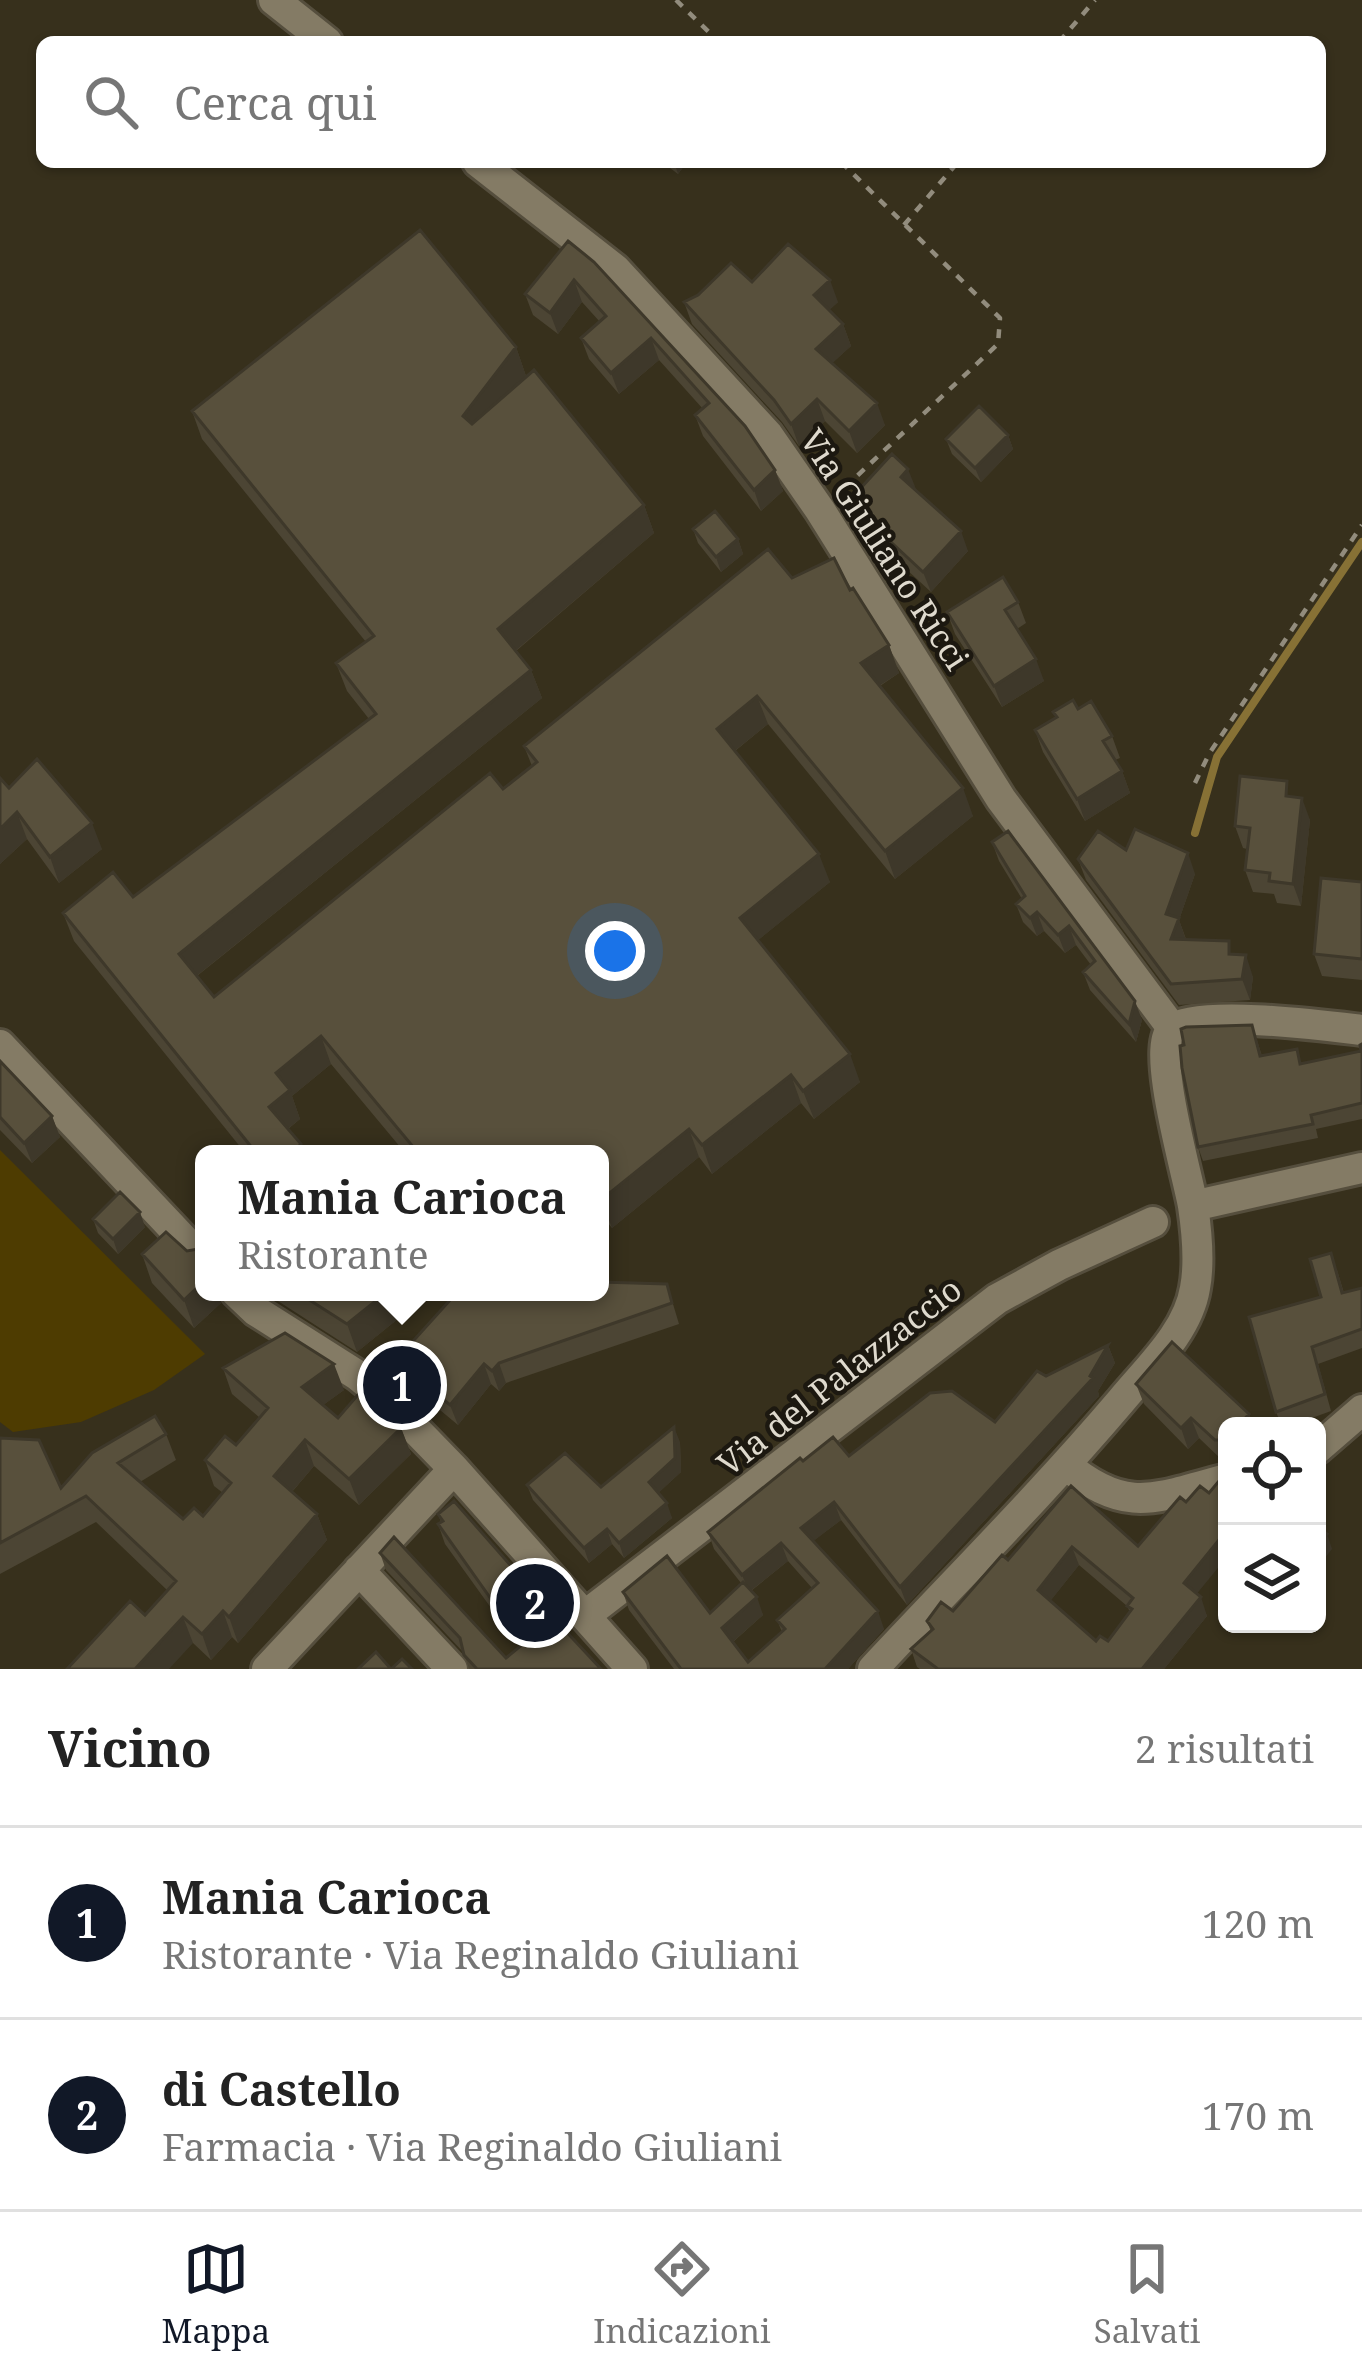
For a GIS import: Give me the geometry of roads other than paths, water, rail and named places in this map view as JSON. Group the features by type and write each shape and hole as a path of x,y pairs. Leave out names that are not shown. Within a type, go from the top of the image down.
{"street":[{"path":"274,0 319,36"},
{"name":"Via Giuliano Ricci","path":"486,168 644,296 769,435 1000,799 1172,1028"},
{"path":"873,1669 1066,1465 1186,1316 1198,1273 1192,1207 1166,1072 1164,1042 1172,1028 1207,1021 1271,1021 1362,1030"},
{"path":"0,1045 195,1251"},
{"path":"1192,1207 1362,1168"},
{"name":"Via del Palazzaccio","path":"587,1615 997,1299 1153,1222"},
{"path":"245,1301 374,1388 454,1469 632,1669"},
{"path":"1326,1442 1362,1410"},
{"path":"1066,1465 1093,1487 1130,1498 1155,1498 1218,1481"},
{"path":"267,1669 454,1469"},
{"path":"359,1570 452,1669"}],"waterway":[{"path":"1195,833 1217,757 1362,542"}],"place":[{"name":"Mania Carioca","path":"402,1385"},
{"name":"di Castello","path":"535,1603"}]}
